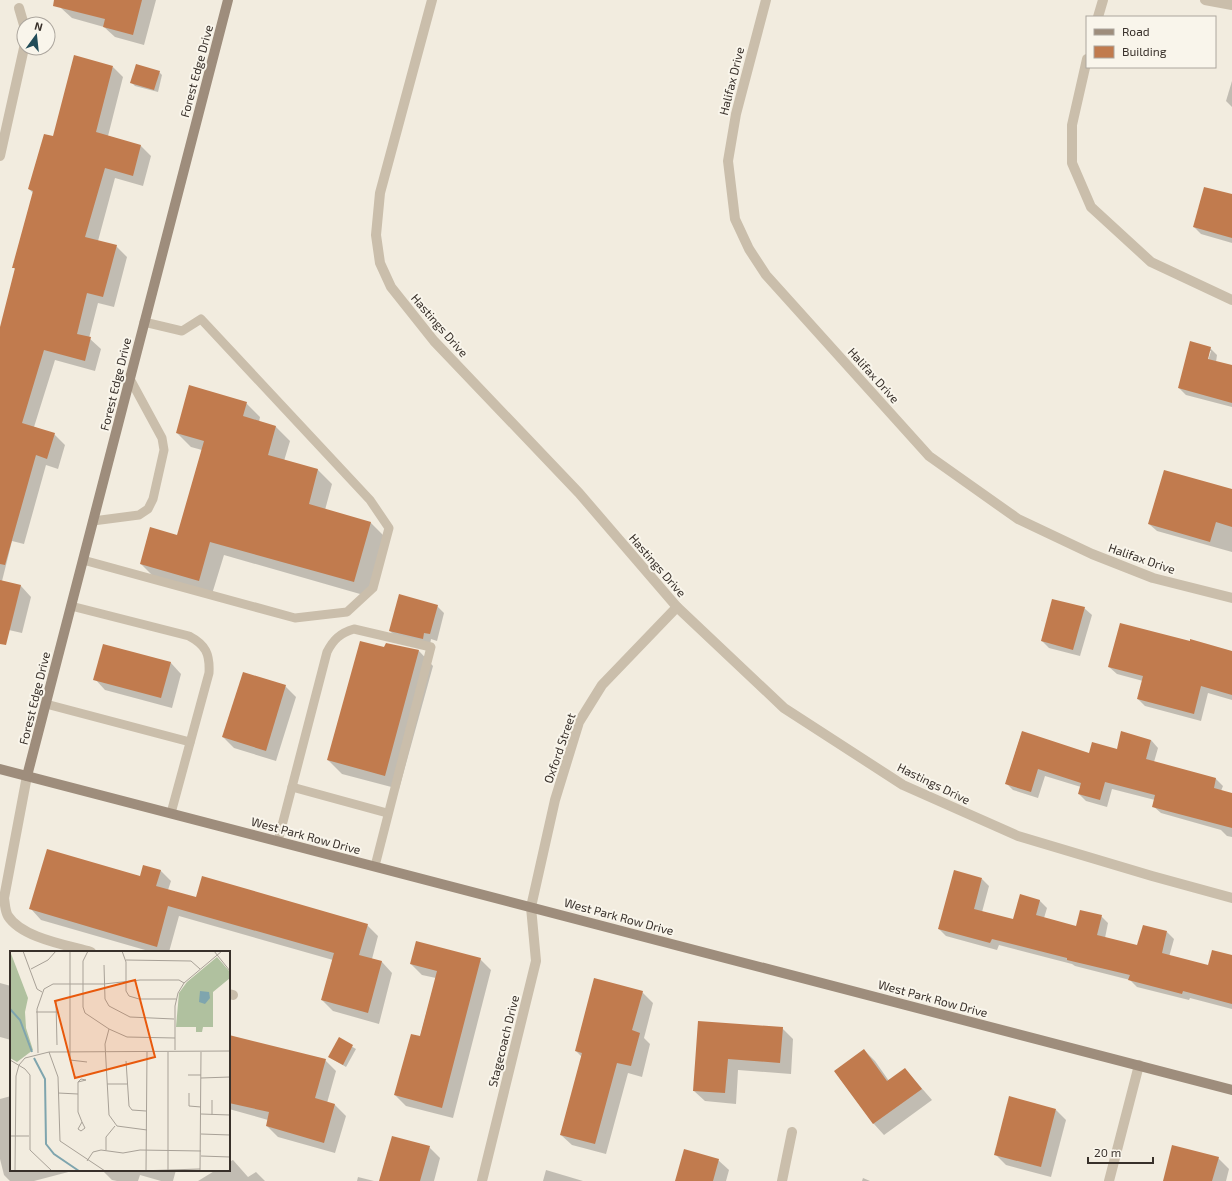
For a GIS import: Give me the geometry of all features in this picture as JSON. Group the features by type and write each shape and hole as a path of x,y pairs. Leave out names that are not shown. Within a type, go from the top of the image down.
{"main road":[{"name":"Forest Edge Drive","path":"27,776 228,0"},
{"name":"West Park Row Drive","path":"0,769 1232,1090"}],"street":[{"name":"Hastings Drive","path":"432,0 380,193 376,235 380,263 395,293 434,341 579,493 677,607 784,708 903,785 1018,836 1232,898"},
{"name":"Halifax Drive","path":"766,0 736,114 728,160 734,219 749,249 766,275 929,456 1018,519 1092,554 1153,578 1232,598"},
{"path":"1098,16 1103,0"},
{"path":"1204,0 1232,5"},
{"path":"19,8 21,16"},
{"path":"0,156 22,56"},
{"path":"1086,63 1072,125 1072,163 1091,207 1151,262 1232,300"},
{"name":"Oxford Street","path":"530,907 555,800 579,722 602,685 677,607"},
{"path":"27,776 4,898 7,915 16,927 32,934 88,951"},
{"name":"Stagecoach Drive","path":"482,1181 536,961 530,907"},
{"path":"1109,1181 1139,1065"},
{"path":"782,1181 792,1132"}],"lane":[{"path":"83,560 295,618 347,612 373,588 389,528 370,500 201,319 182,331 144,322"},
{"path":"93,521 139,515 148,509 153,499 164,450 162,438 130,379"},
{"path":"71,606 189,636 200,642 207,649 210,661 208,673 171,813"},
{"path":"278,841 326,652 332,642 346,631 354,629 431,647 387,813 375,866"},
{"path":"46,704 190,742"},
{"path":"292,787 387,813"}],"building":[{"path":"54,0 142,0 133,35 103,27 105,19 53,6"},
{"path":"74,55 113,66 96,132 141,145 133,176 105,168 85,237 117,245 103,297 87,293 77,334 91,337 85,361 44,350 22,423 55,433 47,459 36,455 5,565 0,564 0,327 15,268 12,268 33,191 28,189 44,134 53,136"},
{"path":"136,64 160,71 154,90 130,83"},
{"path":"1204,187 1232,194 1232,238 1193,227"},
{"path":"1190,341 1211,347 1208,359 1232,365 1232,403 1178,388"},
{"path":"189,385 247,402 243,416 276,426 268,455 318,469 309,504 371,522 354,582 210,542 199,581 140,564 150,527 177,535 204,441 176,433"},
{"path":"1164,470 1232,489 1232,527 1216,522 1210,542 1148,524"},
{"path":"0,580 21,585 6,645 0,644"},
{"path":"399,594 438,605 430,634 424,633 423,639 389,631"},
{"path":"1052,599 1085,607 1073,650 1041,641"},
{"path":"1120,623 1190,641 1190,639 1232,651 1232,695 1201,686 1194,714 1137,699 1143,676 1108,667"},
{"path":"360,641 384,647 386,643 419,650 385,776 327,760"},
{"path":"103,644 171,662 161,698 93,680"},
{"path":"243,672 286,685 266,751 222,737"},
{"path":"1022,731 1089,753 1092,742 1117,749 1121,731 1151,740 1146,759 1216,778 1214,788 1232,793 1232,828 1152,807 1155,795 1105,782 1100,800 1078,794 1081,783 1038,769 1031,792 1005,784"},
{"path":"47,849 140,876 143,865 161,870 156,886 196,897 202,876 368,924 359,955 382,961 368,1013 321,1000 334,953 168,906 157,947 29,909"},
{"path":"954,870 982,878 974,909 1013,919 1020,894 1040,900 1036,915 1076,926 1080,910 1102,915 1097,935 1137,945 1143,925 1167,931 1162,953 1208,965 1212,950 1232,955 1232,1004 1183,991 1182,994 1128,980 1130,975 1067,960 1067,958 992,939 990,943 938,929"},
{"path":"416,941 481,958 442,1108 394,1095 411,1034 420,1036 437,971 410,964"},
{"path":"594,978 643,991 632,1030 640,1033 631,1066 617,1063 595,1144 560,1135 582,1053 575,1051"},
{"path":"698,1021 783,1027 780,1063 728,1059 725,1093 693,1091"},
{"path":"230,1035 326,1059 315,1098 335,1104 324,1143 266,1126 269,1112 230,1103"},
{"path":"339,1037 353,1045 343,1065 328,1057"},
{"path":"864,1049 887,1081 905,1068 922,1089 873,1124 834,1071"},
{"path":"1009,1096 1056,1109 1041,1167 994,1155"},
{"path":"392,1136 430,1146 420,1181 379,1181"},
{"path":"1172,1145 1219,1157 1212,1181 1163,1181"},
{"path":"684,1149 719,1159 713,1181 675,1181"}]}
